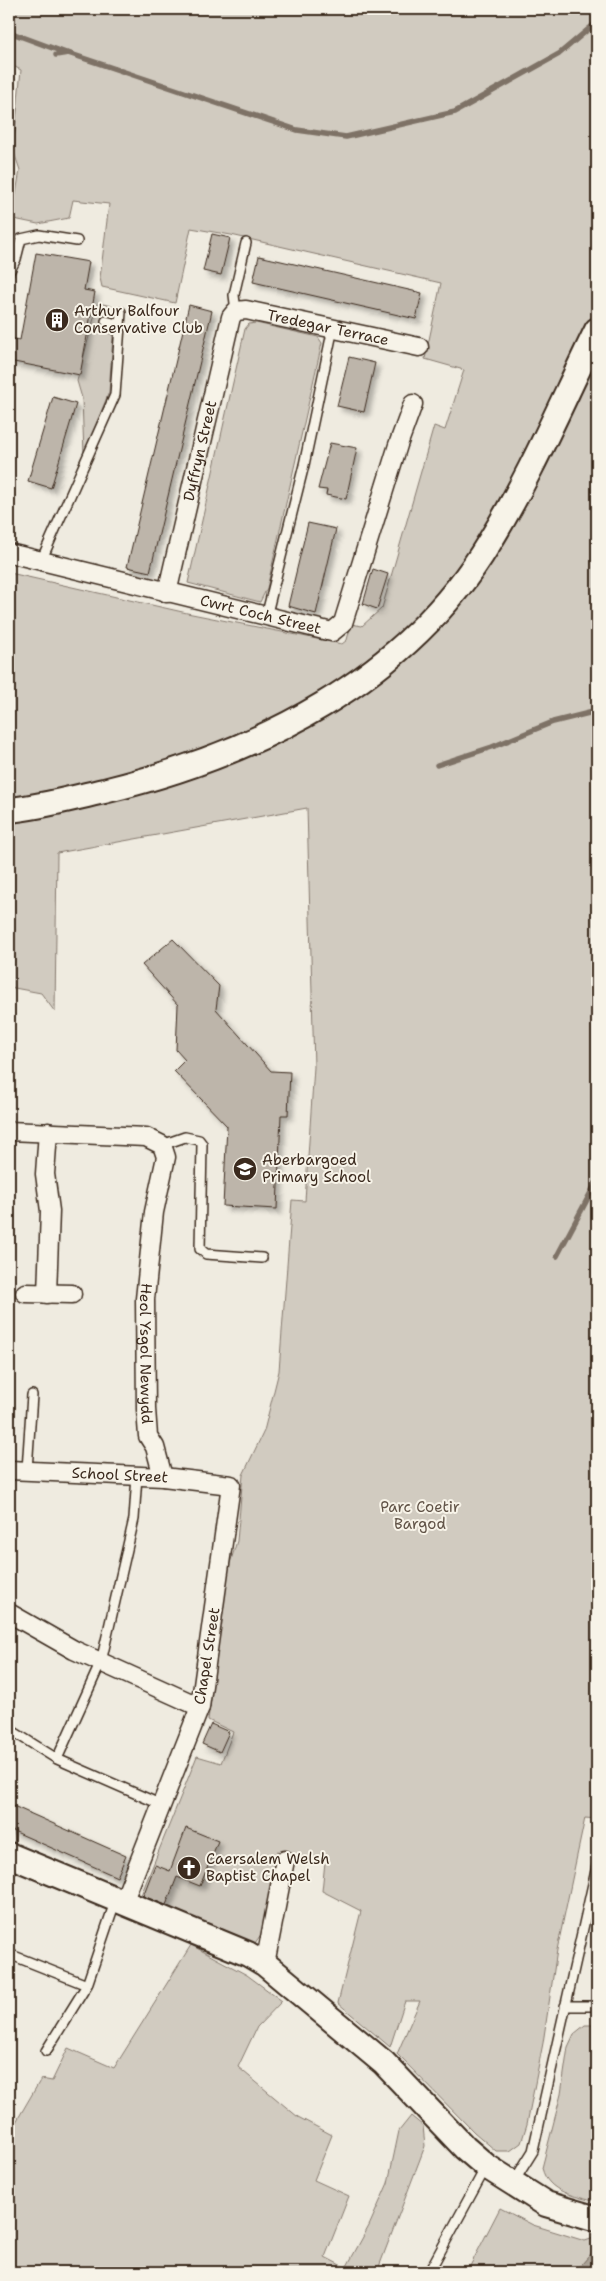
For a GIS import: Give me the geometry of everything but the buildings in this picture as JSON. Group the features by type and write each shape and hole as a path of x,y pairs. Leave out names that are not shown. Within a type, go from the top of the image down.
{"street":[{"name":"Tredegar Terrace","path":"236,311 246,310 419,347"},
{"name":"Dyffryn Street","path":"167,593 231,317 236,311"},
{"path":"9,810 35,807 123,786 195,765 254,742 331,702 357,684 426,623 459,587 489,544 520,486 597,330"},
{"name":"Cwrt Coch Street","path":"9,553 332,632 343,623 398,445 413,404"},
{"path":"9,1131 146,1137 162,1145"},
{"path":"47,1294 50,1211 45,1174 48,1132"},
{"name":"Heol Ysgol Newydd","path":"162,1145 166,1157 154,1212 145,1299 147,1427 148,1436 155,1447 163,1478"},
{"path":"25,1293 72,1294"},
{"name":"School Street","path":"9,1470 137,1476 231,1485"},
{"name":"Chapel Street","path":"120,1902 126,1895 200,1707 224,1550 231,1485"},
{"path":"9,1613 74,1650 200,1707"},
{"path":"9,1855 248,1954 264,1964 384,2063 465,2148 486,2166 546,2204 597,2219"},
{"path":"264,1964 285,1860"}],"lane":[{"path":"9,80 11,105 9,130"},
{"path":"9,272 16,259 21,239 40,235 77,241"},
{"path":"236,311 234,295 246,243"},
{"path":"41,561 116,395 121,312"},
{"path":"106,321 120,326"},
{"path":"266,617 304,465 333,328"},
{"path":"162,1145 186,1137 199,1140 202,1144 200,1249 206,1254 262,1258"},
{"path":"27,1470 32,1395"},
{"path":"57,1759 101,1662 134,1519 137,1476"},
{"path":"9,1729 57,1759 162,1805"},
{"path":"512,2184 533,2151 597,1866"},
{"path":"46,2051 87,1984 113,1908 120,1902"},
{"path":"9,1954 87,1984"},
{"path":"565,2006 597,2006"},
{"path":"429,2272 486,2166"}],"green space":[{"name":"Parc Coetir Bargod","path":"9,9 597,9 597,1819 585,1818 557,1950 543,2043 527,2124 521,2143 510,2151 496,2151 474,2132 397,2054 420,2001 405,2001 390,2047 338,2003 361,1911 322,1891 325,1862 277,1851 262,1933 255,1943 139,1900 197,1756 221,1763 233,1732 208,1720 227,1573 237,1541 243,1475 264,1431 279,1371 292,1200 305,1201 314,1067 307,808 57,853 55,1012 41,993 9,987 10,573 187,613 342,644 347,640 351,624 362,626 382,608 434,426 445,430 464,370 425,359 441,283 231,235 191,228 175,303 102,287 100,278 109,204 73,200 69,218 38,224 9,218 9,212 14,205 20,170 13,150 21,70 9,64"},
{"path":"98,303 117,307 112,312 103,314 100,327 113,336 109,392 84,455 82,398 77,381"},
{"path":"256,323 318,337 322,343 267,588 260,602 188,583 245,329 249,324"},
{"path":"191,1945 247,1975 282,2001 257,2027 238,2067 298,2117 332,2135 314,2180 349,2196 325,2257 346,2268 369,2226 388,2183 399,2131 411,2116 423,2126 425,2146 377,2272 9,2272 9,2134 41,2079 52,2081 68,2048 114,2068"},
{"path":"585,2025 597,2025 597,2202 556,2188 545,2176 542,2168 561,2094 568,2047 574,2034"},
{"path":"500,2208 533,2225 585,2241 597,2237 597,2247 575,2272 467,2272"}],"shaded area":[{"path":"597,2247 597,2272 575,2272"}],"waterway":[{"path":"56,55 68,53 297,130 346,137 455,112 559,54 597,22"},
{"path":"9,32 66,53"},
{"path":"437,765 492,747 553,722 597,711"},
{"path":"557,1256 597,1181"}],"place":[{"name":"Arthur Balfour Conservative Club","path":"57,320"},
{"name":"Aberbargoed Primary School","path":"245,1169"},
{"name":"Caersalem Welsh Baptist Chapel","path":"189,1868"}]}
